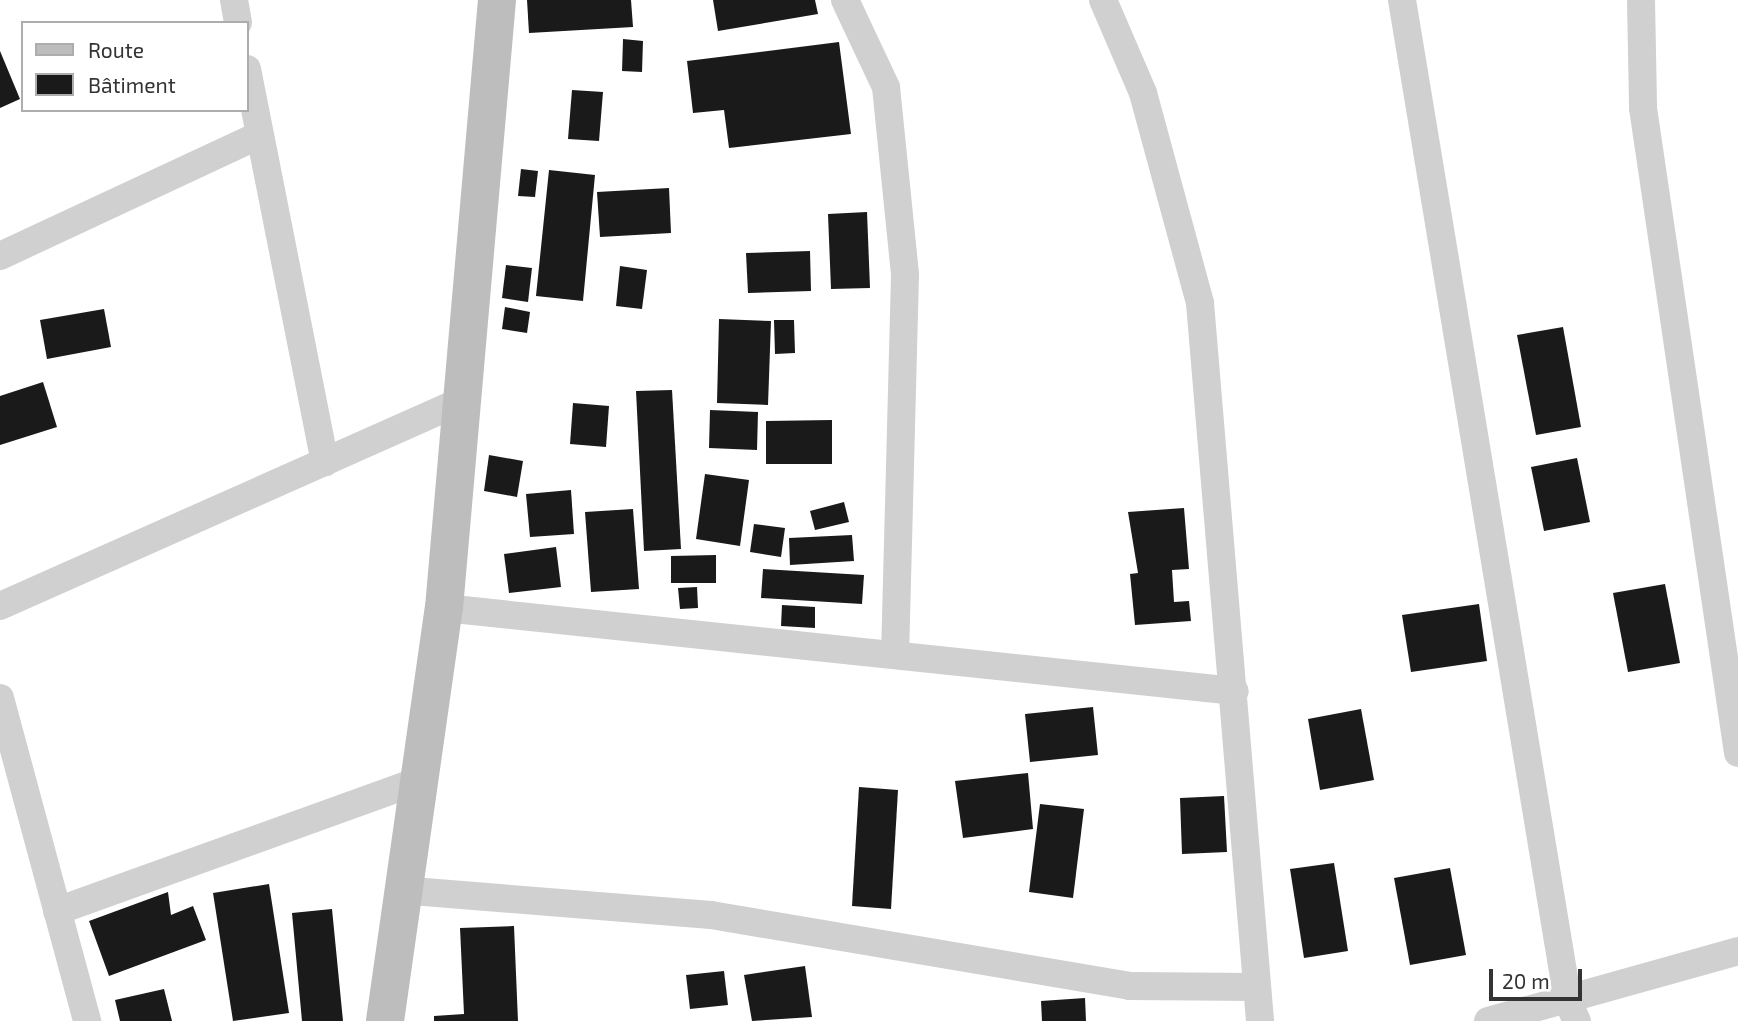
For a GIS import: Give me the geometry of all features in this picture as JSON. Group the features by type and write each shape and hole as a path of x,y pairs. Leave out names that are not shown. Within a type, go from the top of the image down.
{"street":[{"path":"234,0 238,21"},
{"path":"385,1021 415,782 444,608 459,402 497,0"},
{"path":"845,0 886,87 905,275 895,655"},
{"path":"1103,0 1143,93 1200,303 1235,691 1260,1021"},
{"path":"1402,0 1572,1012"},
{"path":"1641,0 1643,108 1738,753"},
{"path":"248,74 325,462"},
{"path":"0,256 259,135"},
{"path":"0,606 459,402"},
{"path":"444,608 1235,691"},
{"path":"0,698 87,1021"},
{"path":"57,911 415,782"},
{"path":"400,890 711,915 1129,986 1257,987"},
{"path":"1488,1021 1572,1012 1738,951"}],"building":[{"path":"527,0 631,0 633,27 529,33"},
{"path":"713,0 815,0 818,14 718,31"},
{"path":"623,39 643,41 642,72 622,71"},
{"path":"839,42 851,134 729,148 724,110 693,113 687,61"},
{"path":"0,51 20,99 0,108"},
{"path":"572,90 603,92 599,141 568,139"},
{"path":"521,169 538,171 535,197 518,196"},
{"path":"549,170 595,175 583,301 536,296"},
{"path":"669,188 671,233 600,237 597,192"},
{"path":"867,212 870,288 831,289 828,214"},
{"path":"810,251 811,291 748,293 746,253"},
{"path":"506,265 532,268 528,302 502,298"},
{"path":"620,266 647,270 642,309 616,306"},
{"path":"505,307 530,312 527,333 502,329"},
{"path":"104,309 111,347 47,359 40,320"},
{"path":"719,319 771,321 768,405 717,403"},
{"path":"774,320 794,320 795,353 775,354"},
{"path":"1563,327 1581,427 1536,435 1517,335"},
{"path":"43,382 57,427 0,445 0,396"},
{"path":"672,390 681,549 644,551 636,391"},
{"path":"573,403 609,406 606,447 570,444"},
{"path":"710,410 758,412 757,450 709,448"},
{"path":"832,420 832,464 766,464 766,421"},
{"path":"489,455 523,461 517,497 484,491"},
{"path":"1577,458 1590,522 1544,531 1531,467"},
{"path":"705,474 749,480 740,546 696,539"},
{"path":"571,490 574,534 530,537 526,494"},
{"path":"844,502 849,522 815,530 810,511"},
{"path":"1184,508 1189,569 1172,570 1174,602 1189,601 1191,621 1135,625 1130,574 1138,573 1128,512"},
{"path":"633,509 639,589 591,592 585,512"},
{"path":"754,524 785,528 781,557 750,552"},
{"path":"852,535 854,561 790,565 789,538"},
{"path":"556,547 561,587 509,593 504,554"},
{"path":"716,555 716,583 671,583 671,556"},
{"path":"763,569 864,575 862,604 761,598"},
{"path":"1665,584 1680,663 1628,672 1613,593"},
{"path":"697,587 698,608 680,609 678,588"},
{"path":"1479,604 1487,661 1411,672 1402,615"},
{"path":"782,605 815,607 815,628 781,626"},
{"path":"1093,707 1098,755 1030,762 1025,714"},
{"path":"1361,709 1374,780 1320,790 1308,719"},
{"path":"1028,773 1033,829 963,838 955,781"},
{"path":"859,787 898,790 891,909 852,906"},
{"path":"1224,796 1227,852 1182,854 1180,798"},
{"path":"1040,804 1084,809 1073,898 1029,892"},
{"path":"1334,863 1348,951 1304,958 1290,869"},
{"path":"1450,868 1466,955 1410,965 1394,878"},
{"path":"269,884 289,1013 233,1021 213,893"},
{"path":"168,892 171,915 193,906 206,940 109,976 89,921"},
{"path":"332,909 343,1021 302,1021 292,913"},
{"path":"514,926 518,1021 434,1021 434,1016 464,1014 460,928"},
{"path":"805,966 812,1017 752,1021 744,975"},
{"path":"724,971 728,1005 690,1009 686,975"},
{"path":"164,989 172,1021 120,1021 115,1000"},
{"path":"1085,998 1086,1021 1042,1021 1041,1001"}]}
